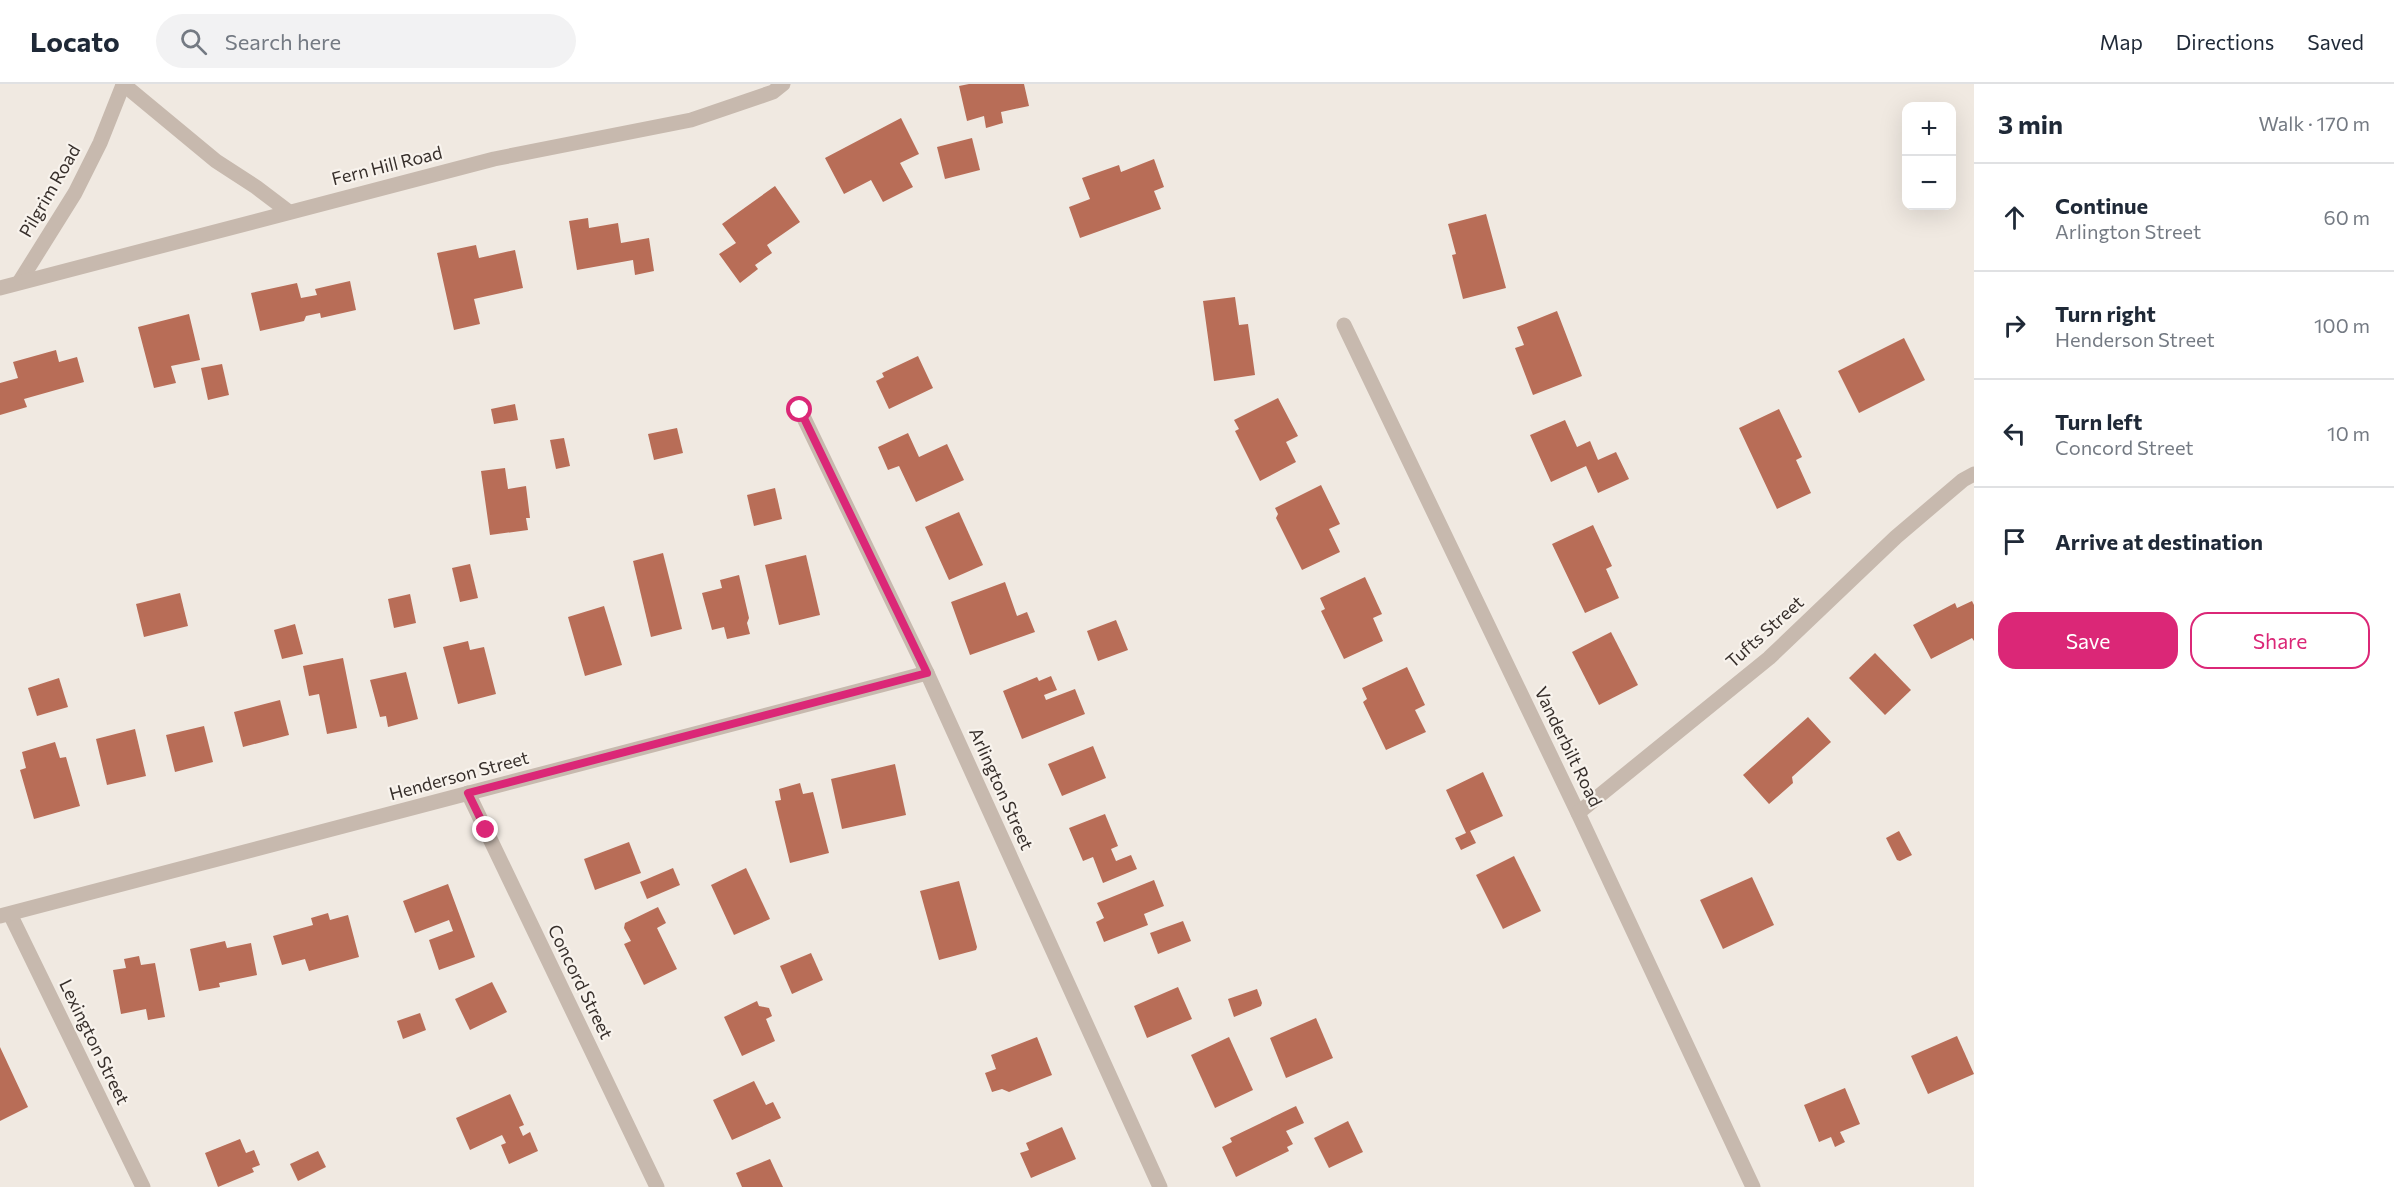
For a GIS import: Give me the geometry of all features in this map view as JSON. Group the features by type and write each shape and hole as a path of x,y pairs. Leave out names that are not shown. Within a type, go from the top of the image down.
{"street":[{"name":"Pilgrim Road","path":"20,281 75,193 100,143 123,84 216,161 289,212"},
{"name":"Fern Hill Road","path":"0,288 494,159 691,120 773,92 783,84"},
{"name":"Vanderbilt Road","path":"1344,325 1578,813 1753,1187"},
{"name":"Arlington Street","path":"800,410 927,673 1160,1187"},
{"name":"Tufts Street","path":"1578,813 1769,658 1896,537 1963,480 1974,474"},
{"name":"Henderson Street","path":"5,915 927,673"},
{"name":"Concord Street","path":"468,793 657,1187"},
{"name":"Lexington Street","path":"5,915 143,1187"}],"building":[{"path":"1024,84 1029,106 1001,112 1003,123 986,128 984,116 967,121 959,86"},
{"path":"901,118 919,154 900,163 913,187 883,202 871,180 844,194 825,158"},
{"path":"972,138 980,170 945,179 937,147"},
{"path":"1154,159 1164,187 1154,191 1161,209 1080,238 1069,207 1090,199 1082,178 1119,165 1121,172"},
{"path":"775,186 800,222 767,245 772,253 755,265 758,269 740,283 719,254 736,243 722,224"},
{"path":"1486,214 1506,288 1463,299 1452,255 1456,254 1448,224"},
{"path":"588,218 589,228 618,223 621,243 649,238 654,271 635,275 633,260 577,270 569,221"},
{"path":"476,245 479,258 515,250 523,288 474,299 480,324 454,330 437,253"},
{"path":"350,281 356,310 321,318 320,313 306,316 304,321 260,331 251,293 297,283 301,298 317,295 315,289"},
{"path":"1235,297 1239,325 1248,324 1255,375 1214,381 1203,301"},
{"path":"1557,311 1582,376 1533,395 1515,348 1524,345 1517,327"},
{"path":"189,314 200,360 171,366 176,383 154,388 138,327"},
{"path":"1904,338 1925,380 1859,413 1838,371"},
{"path":"56,350 59,362 77,357 84,382 24,399 27,407 0,415 0,383 18,378 13,362"},
{"path":"918,356 933,388 889,409 876,381 884,377 882,373"},
{"path":"222,364 229,395 208,400 201,368"},
{"path":"1278,398 1298,436 1286,442 1296,462 1260,481 1235,431 1239,429 1234,420"},
{"path":"515,404 518,420 494,424 491,409"},
{"path":"1779,409 1802,457 1796,460 1811,493 1777,509 1739,428"},
{"path":"1565,420 1577,447 1590,441 1598,460 1616,452 1629,479 1598,493 1586,466 1551,482 1530,435"},
{"path":"677,428 683,453 654,460 648,434"},
{"path":"908,433 919,457 947,444 964,480 916,502 899,466 888,470 878,447"},
{"path":"564,438 570,466 556,469 550,440"},
{"path":"505,468 508,489 526,486 530,518 526,518 528,530 490,535 481,471"},
{"path":"1321,485 1340,524 1329,529 1340,552 1302,570 1276,518 1278,514 1275,508"},
{"path":"775,488 782,519 754,526 747,495"},
{"path":"959,512 983,565 949,580 925,527"},
{"path":"1593,525 1612,566 1606,569 1619,598 1585,613 1552,544"},
{"path":"663,553 682,629 651,637 633,561"},
{"path":"806,555 820,615 779,625 765,565"},
{"path":"470,564 478,598 460,602 452,568"},
{"path":"739,575 749,618 747,623 750,634 727,639 724,627 712,630 702,593 722,588 720,580"},
{"path":"1365,577 1382,614 1373,618 1383,641 1344,659 1321,611 1325,609 1320,598"},
{"path":"1005,582 1017,616 1027,612 1035,632 970,655 951,602"},
{"path":"180,593 188,626 144,637 136,604"},
{"path":"410,594 416,623 394,628 388,599"},
{"path":"1972,601 1974,641 1972,638 1931,659 1913,625 1955,603 1957,608"},
{"path":"604,606 622,665 585,676 568,617"},
{"path":"1116,620 1128,650 1098,661 1087,631"},
{"path":"295,624 303,654 282,659 274,630"},
{"path":"1611,632 1638,685 1599,705 1572,652"},
{"path":"468,641 470,650 484,647 496,694 458,704 443,647"},
{"path":"1875,653 1911,690 1885,715 1849,678"},
{"path":"343,658 357,728 327,734 319,694 309,696 303,666"},
{"path":"1407,667 1425,705 1415,710 1426,732 1386,750 1363,702 1367,699 1362,688"},
{"path":"406,672 418,719 388,727 386,716 380,717 370,680"},
{"path":"1051,676 1057,690 1044,695 1046,700 1075,689 1085,714 1022,739 1003,691 1037,677 1039,681"},
{"path":"59,678 68,707 37,716 28,688"},
{"path":"280,700 289,735 243,747 234,712"},
{"path":"1808,717 1831,742 1792,777 1793,783 1769,804 1743,775"},
{"path":"204,726 213,762 175,772 166,735"},
{"path":"135,729 146,776 107,785 96,739"},
{"path":"55,742 60,758 66,757 80,806 34,819 20,770 26,768 22,752"},
{"path":"1093,746 1106,778 1062,796 1048,764"},
{"path":"895,764 906,815 842,829 831,779"},
{"path":"1483,772 1503,816 1470,831 1476,843 1461,850 1455,838 1466,833 1446,790"},
{"path":"800,783 803,794 813,792 829,853 790,863 775,801 781,800 779,789"},
{"path":"1105,814 1118,846 1111,849 1116,861 1131,855 1137,869 1103,883 1093,857 1083,861 1069,828"},
{"path":"1899,831 1912,855 1900,861 1897,860 1886,838"},
{"path":"629,842 641,873 595,890 584,859"},
{"path":"1514,856 1541,911 1503,929 1476,875"},
{"path":"673,868 680,885 647,899 640,882"},
{"path":"746,868 770,919 734,935 711,885"},
{"path":"1752,877 1774,925 1723,949 1700,900"},
{"path":"1154,880 1164,906 1144,914 1148,925 1104,942 1096,922 1104,918 1097,903"},
{"path":"959,881 977,947 976,950 939,960 920,891"},
{"path":"448,884 475,957 439,970 429,940 453,931 449,920 415,933 403,901"},
{"path":"658,907 666,923 657,928 677,969 644,985 624,944 631,941 624,928 625,923"},
{"path":"328,913 330,920 348,915 359,957 309,971 305,959 282,965 273,936 313,925 311,918"},
{"path":"1183,921 1191,941 1158,954 1150,933"},
{"path":"225,941 227,948 251,943 257,975 219,983 220,987 199,991 190,949"},
{"path":"811,953 823,980 792,994 780,966"},
{"path":"139,956 141,965 155,963 165,1017 148,1020 146,1009 121,1014 113,970 126,968 124,959"},
{"path":"492,982 507,1012 470,1030 455,999"},
{"path":"1178,987 1192,1019 1147,1038 1134,1006"},
{"path":"1257,989 1261,1006 1234,1017 1228,999"},
{"path":"757,1001 759,1006 769,1008 772,1016 766,1019 775,1041 742,1056 724,1017"},
{"path":"420,1013 426,1030 403,1039 397,1021"},
{"path":"1316,1018 1333,1058 1286,1078 1270,1038"},
{"path":"1957,1036 1974,1074 1928,1094 1911,1056"},
{"path":"1037,1037 1052,1075 1009,1092 1002,1089 992,1092 985,1073 996,1069 991,1055"},
{"path":"1229,1037 1253,1090 1215,1108 1191,1055"},
{"path":"0,1047 28,1107 0,1121"},
{"path":"754,1081 766,1105 773,1102 781,1118 732,1140 713,1100"},
{"path":"1845,1088 1860,1124 1840,1132 1845,1142 1835,1147 1831,1137 1819,1142 1804,1105"},
{"path":"510,1094 524,1125 519,1127 523,1136 530,1132 538,1151 509,1164 501,1145 506,1143 502,1135 470,1150 456,1118"},
{"path":"1296,1106 1304,1123 1286,1131 1293,1144 1287,1147 1289,1151 1236,1177 1222,1147 1232,1142 1230,1138"},
{"path":"1348,1121 1363,1152 1329,1168 1314,1138"},
{"path":"1062,1127 1076,1159 1031,1178 1020,1153 1029,1150 1026,1143"},
{"path":"240,1139 246,1153 254,1150 260,1165 252,1168 254,1172 218,1187 205,1153"},
{"path":"318,1151 326,1167 298,1181 290,1164"},
{"path":"770,1159 783,1187 742,1187 736,1173"}],"route":[{"path":"486,830 468,793 927,673 800,410"}]}
